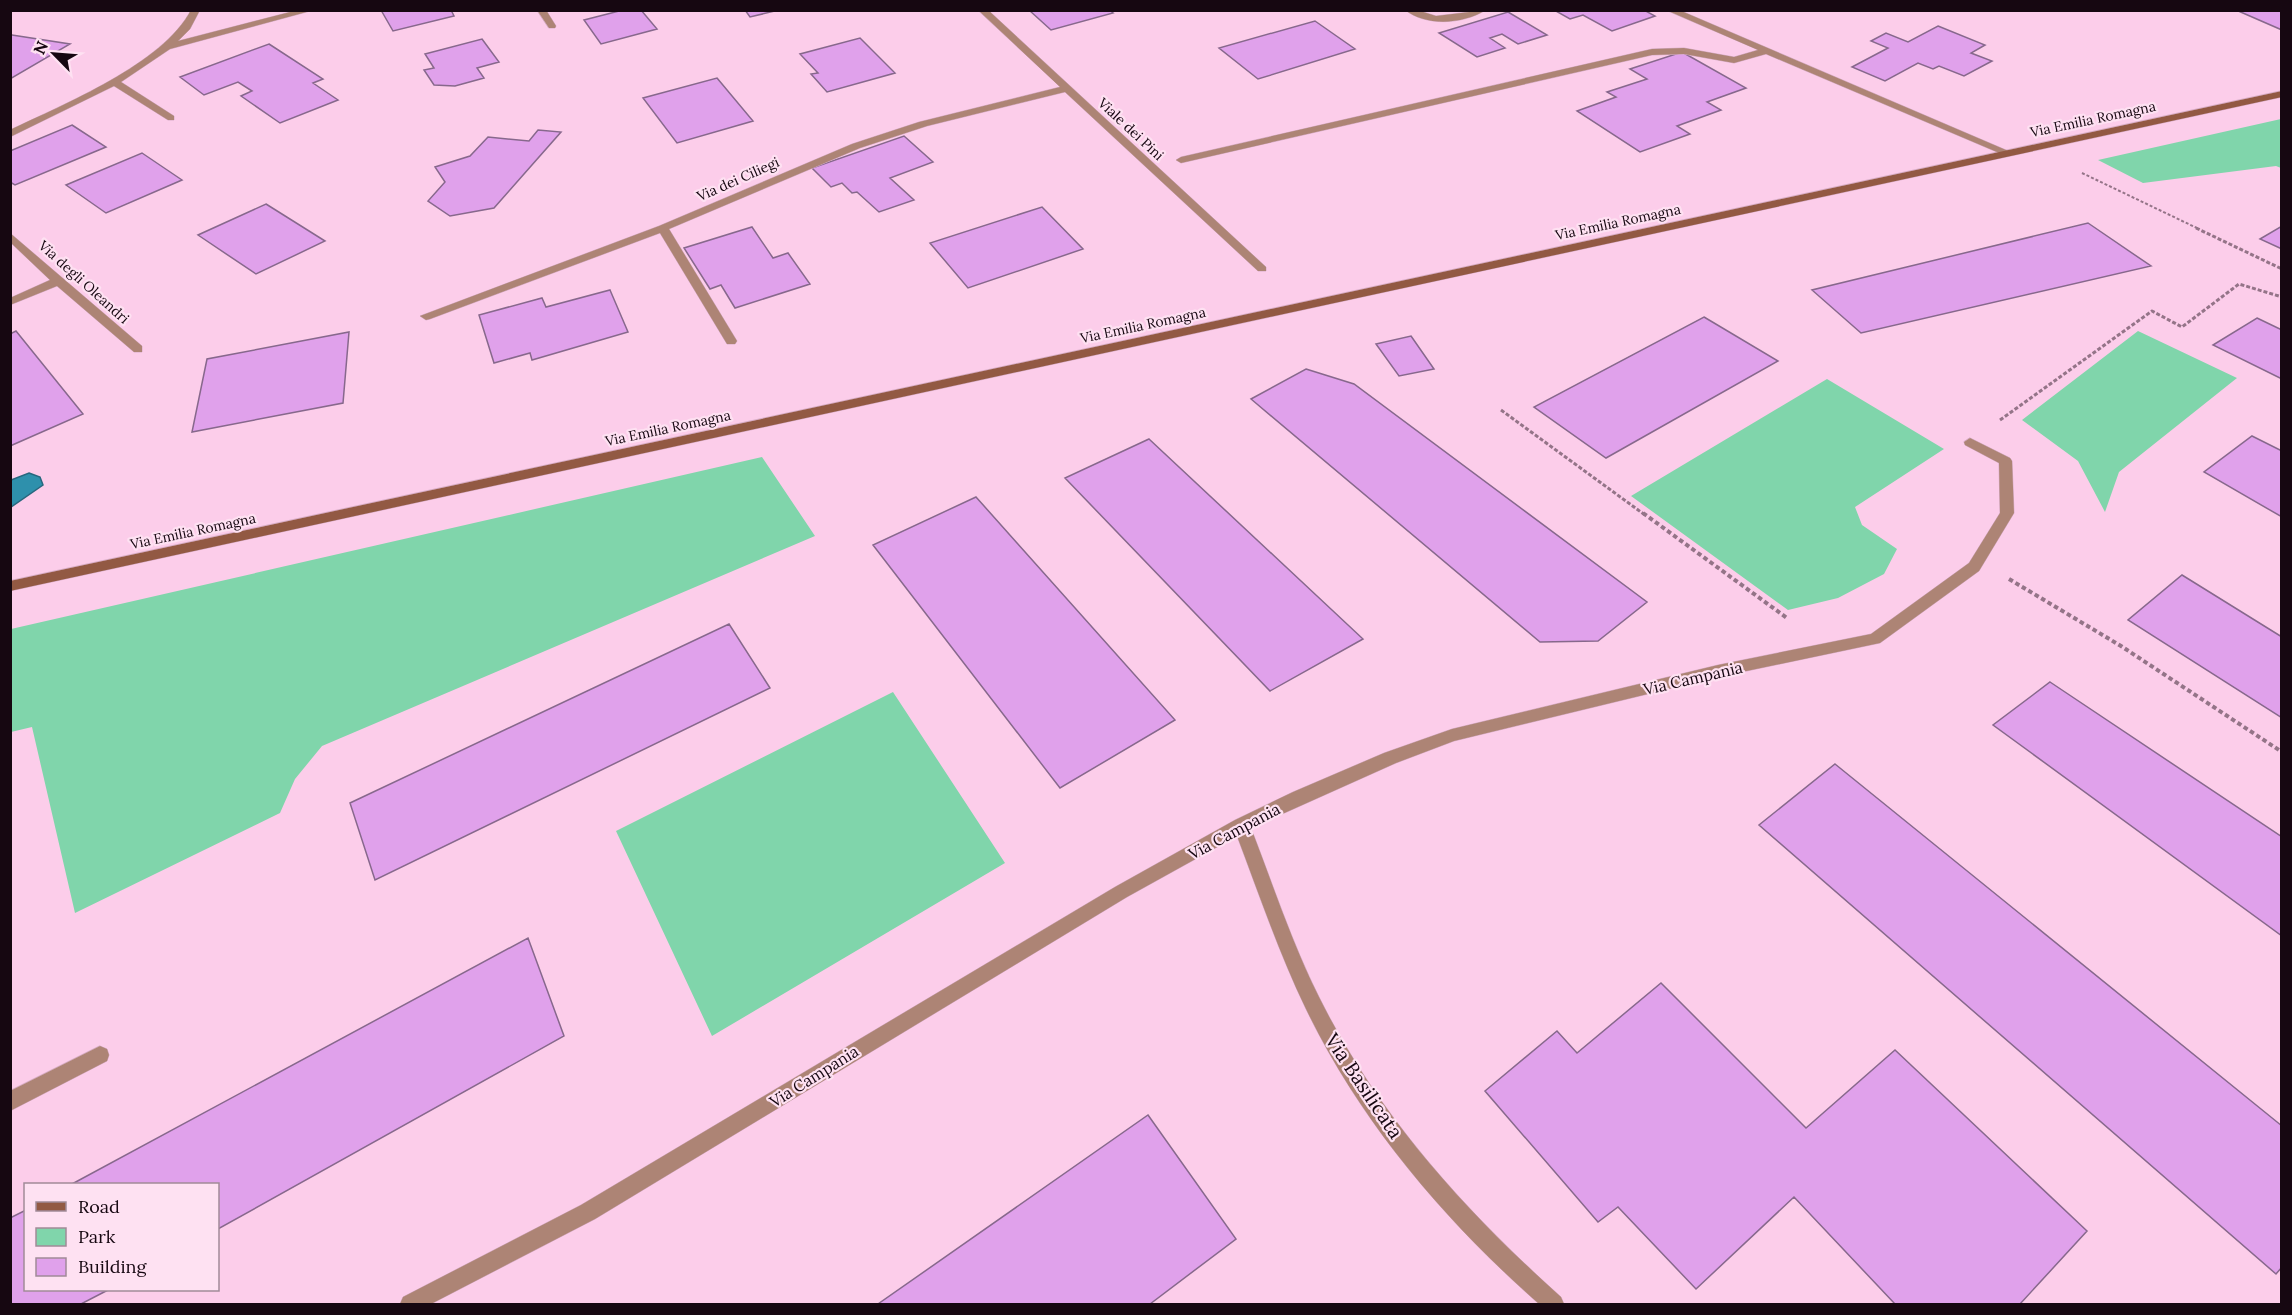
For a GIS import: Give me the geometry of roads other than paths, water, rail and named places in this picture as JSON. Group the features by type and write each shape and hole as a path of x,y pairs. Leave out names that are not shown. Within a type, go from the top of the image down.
{"main road":[{"name":"Via Emilia Romagna","path":"10,586 2282,94"}],"street":[{"path":"10,134 113,81 168,46 189,28 196,10"},
{"path":"168,46 310,10"},
{"path":"541,10 552,26"},
{"name":"Viale dei Pini","path":"982,10 1262,269"},
{"path":"1409,10 1424,17 1441,20 1482,10"},
{"path":"1670,10 2008,153"},
{"path":"1181,160 1652,52 1684,51 1734,60 1766,51"},
{"path":"113,81 171,118"},
{"name":"Via dei Ciliegi","path":"426,316 663,228 802,167 881,137 942,119 1067,88"},
{"path":"663,228 731,341"},
{"name":"Via degli Oleandri","path":"10,236 138,350"},
{"path":"10,302 58,281"},
{"name":"Via Campania","path":"411,1305 588,1212 1014,955 1241,825 1365,768 1452,735 1718,671 1875,639 1974,567 2007,513 2005,460 1970,442"},
{"name":"Via Basilicata","path":"1241,825 1315,1005 1325,1027 1355,1076 1395,1134 1439,1190 1492,1248 1554,1305"},
{"path":"10,1102 100,1055"}],"water":[{"path":"29,473 40,477 43,485 11,507 11,480"}]}
